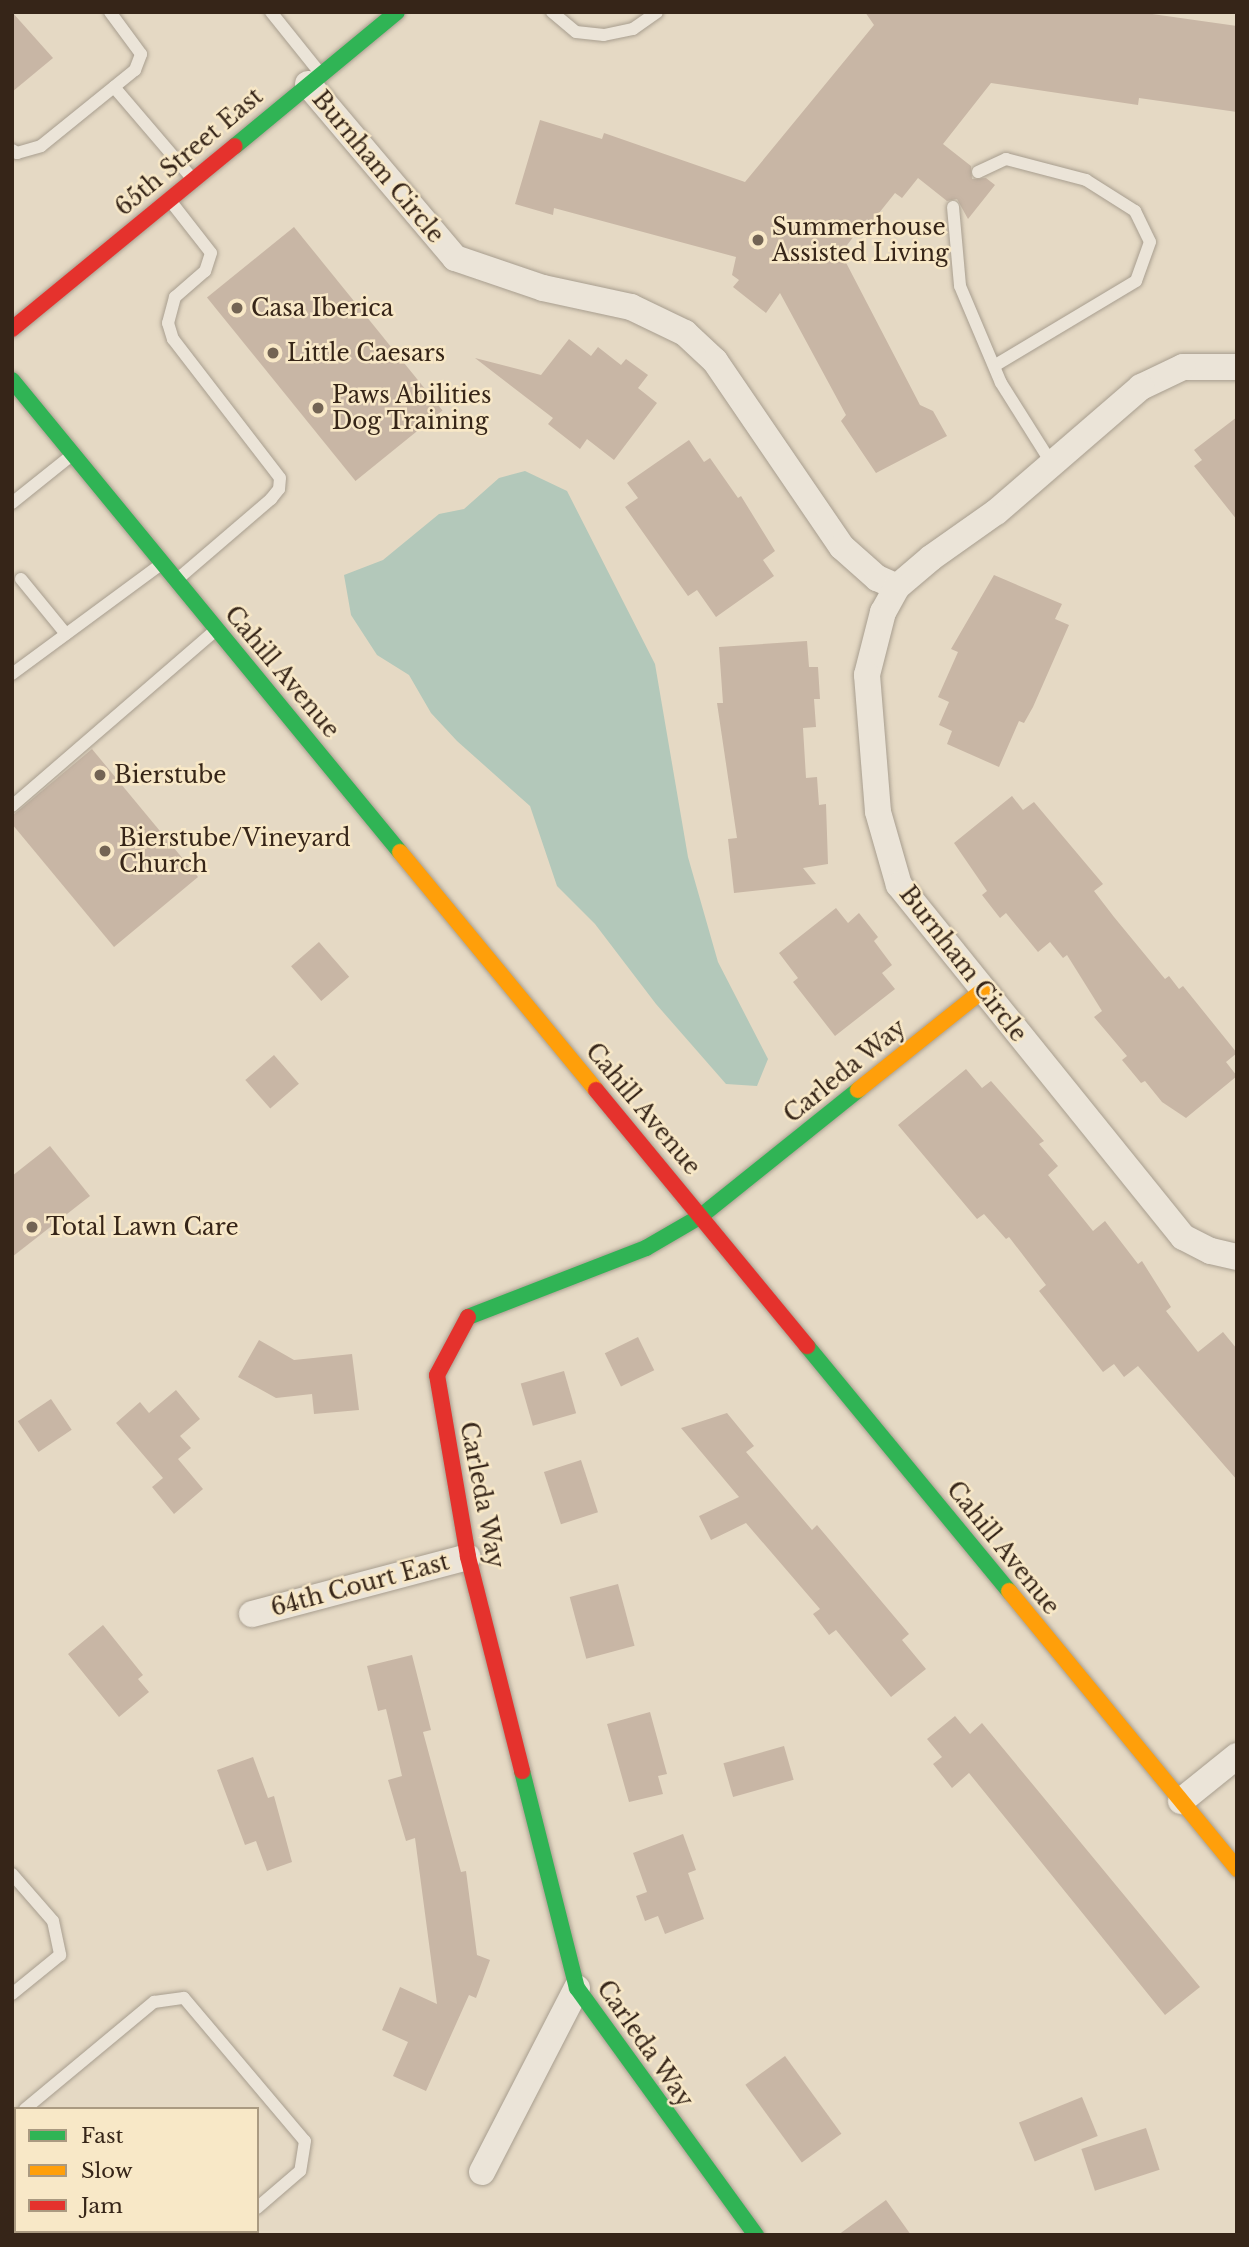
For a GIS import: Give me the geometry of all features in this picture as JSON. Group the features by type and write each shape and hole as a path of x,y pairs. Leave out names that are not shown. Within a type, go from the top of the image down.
{"street":[{"name":"65th Street East","path":"12,329 397,12"},
{"name":"Burnham Circle","path":"314,78 455,258 543,288 631,307 685,333 715,361 842,547 877,578 897,587"},
{"name":"Burnham Circle","path":"1237,367 1183,367 1141,387 1052,465 897,587 883,612 867,675 878,812 899,885 1183,1237 1211,1251 1237,1257"},
{"name":"Cahill Avenue","path":"12,380 1237,1869"},
{"name":"Carleda Way","path":"756,2235 577,1988 468,1557 436,1375 470,1314 646,1248 701,1216 982,991"},
{"name":"64th Court East","path":"251,1614 468,1557"},
{"path":"1181,1801 1237,1756"},
{"path":"482,2172 577,1988"}],"lane":[{"path":"12,150 17,153 41,146 135,70 141,54 110,12"},
{"path":"271,12 314,78"},
{"path":"552,12 576,32 604,35 633,29 657,12"},
{"path":"114,87 193,179"},
{"path":"978,172 1006,159 1086,180 1135,211 1150,242 1136,281 994,366"},
{"path":"169,199 211,253 205,271 175,297 168,323 173,340 280,478 279,489 271,499 177,580"},
{"path":"953,207 960,286 994,366 1052,465"},
{"path":"12,503 74,454"},
{"path":"12,674 163,562"},
{"path":"21,579 66,634"},
{"path":"12,806 218,629"},
{"path":"12,1874 52,1922 60,1955 12,1994"},
{"path":"27,2107 154,2002 184,1998 305,2141 300,2171 259,2206"}],"shaded area":[{"path":"525,471 567,491 655,664 688,857 718,962 768,1059 757,1086 726,1084 656,1004 595,924 557,886 530,806 457,741 431,713 409,675 377,655 351,615 344,575 383,560 439,514 464,509 499,478"}],"building":[{"path":"12,12 53,58 12,92"},
{"name":"Summerhouse Assisted Living","path":"865,12 1138,12 1237,26 1237,112 1139,98 1138,105 991,83 943,144 971,166 972,179 986,178 995,185 968,219 957,199 947,201 918,178 902,198 895,193 871,223 867,219 841,253 920,405 933,411 947,436 876,473 841,421 846,415 780,293 766,313 733,287 739,280 732,275 736,257 554,208 553,215 515,204 540,120 602,139 604,133 745,182 874,25"},
{"path":"294,227 443,410 355,481 207,297"},
{"path":"569,339 591,356 598,347 621,365 626,359 648,375 638,388 657,403 614,460 587,439 580,449 548,424 553,418 475,358 541,375"},
{"path":"1237,417 1237,520 1194,466 1202,460 1194,450"},
{"path":"689,440 704,462 710,458 738,498 741,496 775,551 763,560 774,576 716,617 697,590 688,596 625,507 638,498 627,483"},
{"path":"994,575 1062,604 1055,619 1069,625 1033,707 1024,723 1019,721 999,767 947,744 952,731 939,725 949,702 938,697 958,652 951,649"},
{"path":"807,641 809,667 818,667 820,699 814,699 816,727 803,728 806,778 817,777 819,805 826,804 828,864 803,868 816,884 734,893 728,839 737,838 717,703 723,703 719,647"},
{"name":"Bierstube/Vineyard Church","path":"92,749 198,877 114,947 12,824 12,816"},
{"path":"1012,796 1023,810 1034,802 1103,884 1094,891 1114,917 1165,979 1169,976 1179,989 1183,986 1237,1053 1226,1062 1237,1076 1186,1118 1162,1102 1145,1081 1141,1083 1122,1060 1127,1056 1094,1017 1102,1011 1067,955 1063,958 1050,942 1038,952 1006,913 1000,918 982,895 987,891 954,843"},
{"path":"836,908 848,923 859,913 878,937 874,941 892,965 882,973 895,989 835,1036 793,982 798,978 779,953"},
{"path":"319,942 349,977 321,1001 291,966"},
{"path":"274,1055 299,1084 270,1109 245,1080"},
{"path":"966,1069 982,1088 991,1081 1044,1141 1039,1144 1058,1166 1048,1175 1093,1231 1105,1221 1138,1264 1142,1261 1171,1307 1166,1311 1198,1352 1223,1332 1237,1349 1237,1480 1138,1366 1124,1377 1114,1364 1103,1372 1039,1291 1046,1285 1009,1237 1006,1239 984,1214 977,1219 898,1125"},
{"name":"Total Lawn Care","path":"50,1146 90,1196 12,1257 12,1176"},
{"path":"638,1337 654,1370 621,1386 605,1353"},
{"path":"259,1340 294,1360 352,1354 359,1410 314,1414 312,1394 276,1398 238,1377"},
{"path":"564,1371 576,1413 533,1426 521,1383"},
{"path":"176,1390 200,1419 180,1436 191,1448 178,1459 203,1489 174,1514 152,1487 163,1478 116,1423 140,1402 149,1413"},
{"path":"51,1399 72,1430 39,1452 18,1421"},
{"path":"727,1413 754,1446 746,1452 812,1530 817,1525 909,1634 902,1640 926,1669 891,1697 836,1630 829,1635 813,1614 820,1609 746,1523 711,1540 699,1516 739,1497 681,1428"},
{"path":"581,1460 598,1512 561,1524 544,1472"},
{"path":"618,1584 635,1646 586,1659 570,1597"},
{"path":"103,1625 143,1675 138,1679 149,1692 119,1717 68,1654"},
{"path":"412,1655 431,1730 423,1732 461,1872 466,1871 477,1955 490,1960 476,1998 469,1995 426,2091 393,2076 408,2042 382,2030 400,1987 437,2004 415,1838 406,1841 388,1780 402,1776 386,1709 378,1711 367,1666"},
{"path":"650,1712 667,1774 658,1776 663,1794 629,1802 607,1724"},
{"path":"955,1716 970,1734 982,1723 1200,1987 1165,2015 969,1773 952,1788 933,1764 942,1757 927,1739"},
{"path":"784,1746 794,1780 733,1797 723,1763"},
{"path":"253,1757 268,1798 274,1796 292,1862 267,1871 256,1841 245,1845 217,1770"},
{"path":"683,1834 696,1870 688,1873 704,1919 665,1934 658,1916 645,1921 636,1896 647,1892 633,1853"},
{"path":"785,2056 841,2134 802,2162 745,2085"},
{"path":"1082,2097 1098,2136 1035,2161 1019,2122"},
{"path":"1146,2128 1160,2170 1095,2191 1081,2149"},
{"path":"886,2200 911,2235 838,2235"}],"traffic: fast":[{"path":"235,146 397,12"},
{"path":"12,380 400,852"},
{"path":"468,1317 646,1248 701,1216 858,1090"},
{"path":"807,1346 1009,1591"},
{"path":"522,1771 577,1988 756,2235"}],"traffic: slow":[{"path":"400,852 596,1090"},
{"path":"858,1090 982,991"},
{"path":"1009,1591 1237,1869"}],"traffic: jam":[{"path":"12,329 235,146"},
{"path":"596,1090 807,1346"},
{"path":"468,1317 437,1375 468,1557 522,1771"}],"place":[{"name":"Summerhouse Assisted Living","path":"758,240"},
{"name":"Casa Iberica","path":"237,308"},
{"name":"Little Caesars","path":"273,353"},
{"name":"Paws Abilities Dog Training","path":"318,408"},
{"name":"Bierstube","path":"100,775"},
{"name":"Bierstube/Vineyard Church","path":"105,851"},
{"name":"Total Lawn Care","path":"32,1227"}]}
